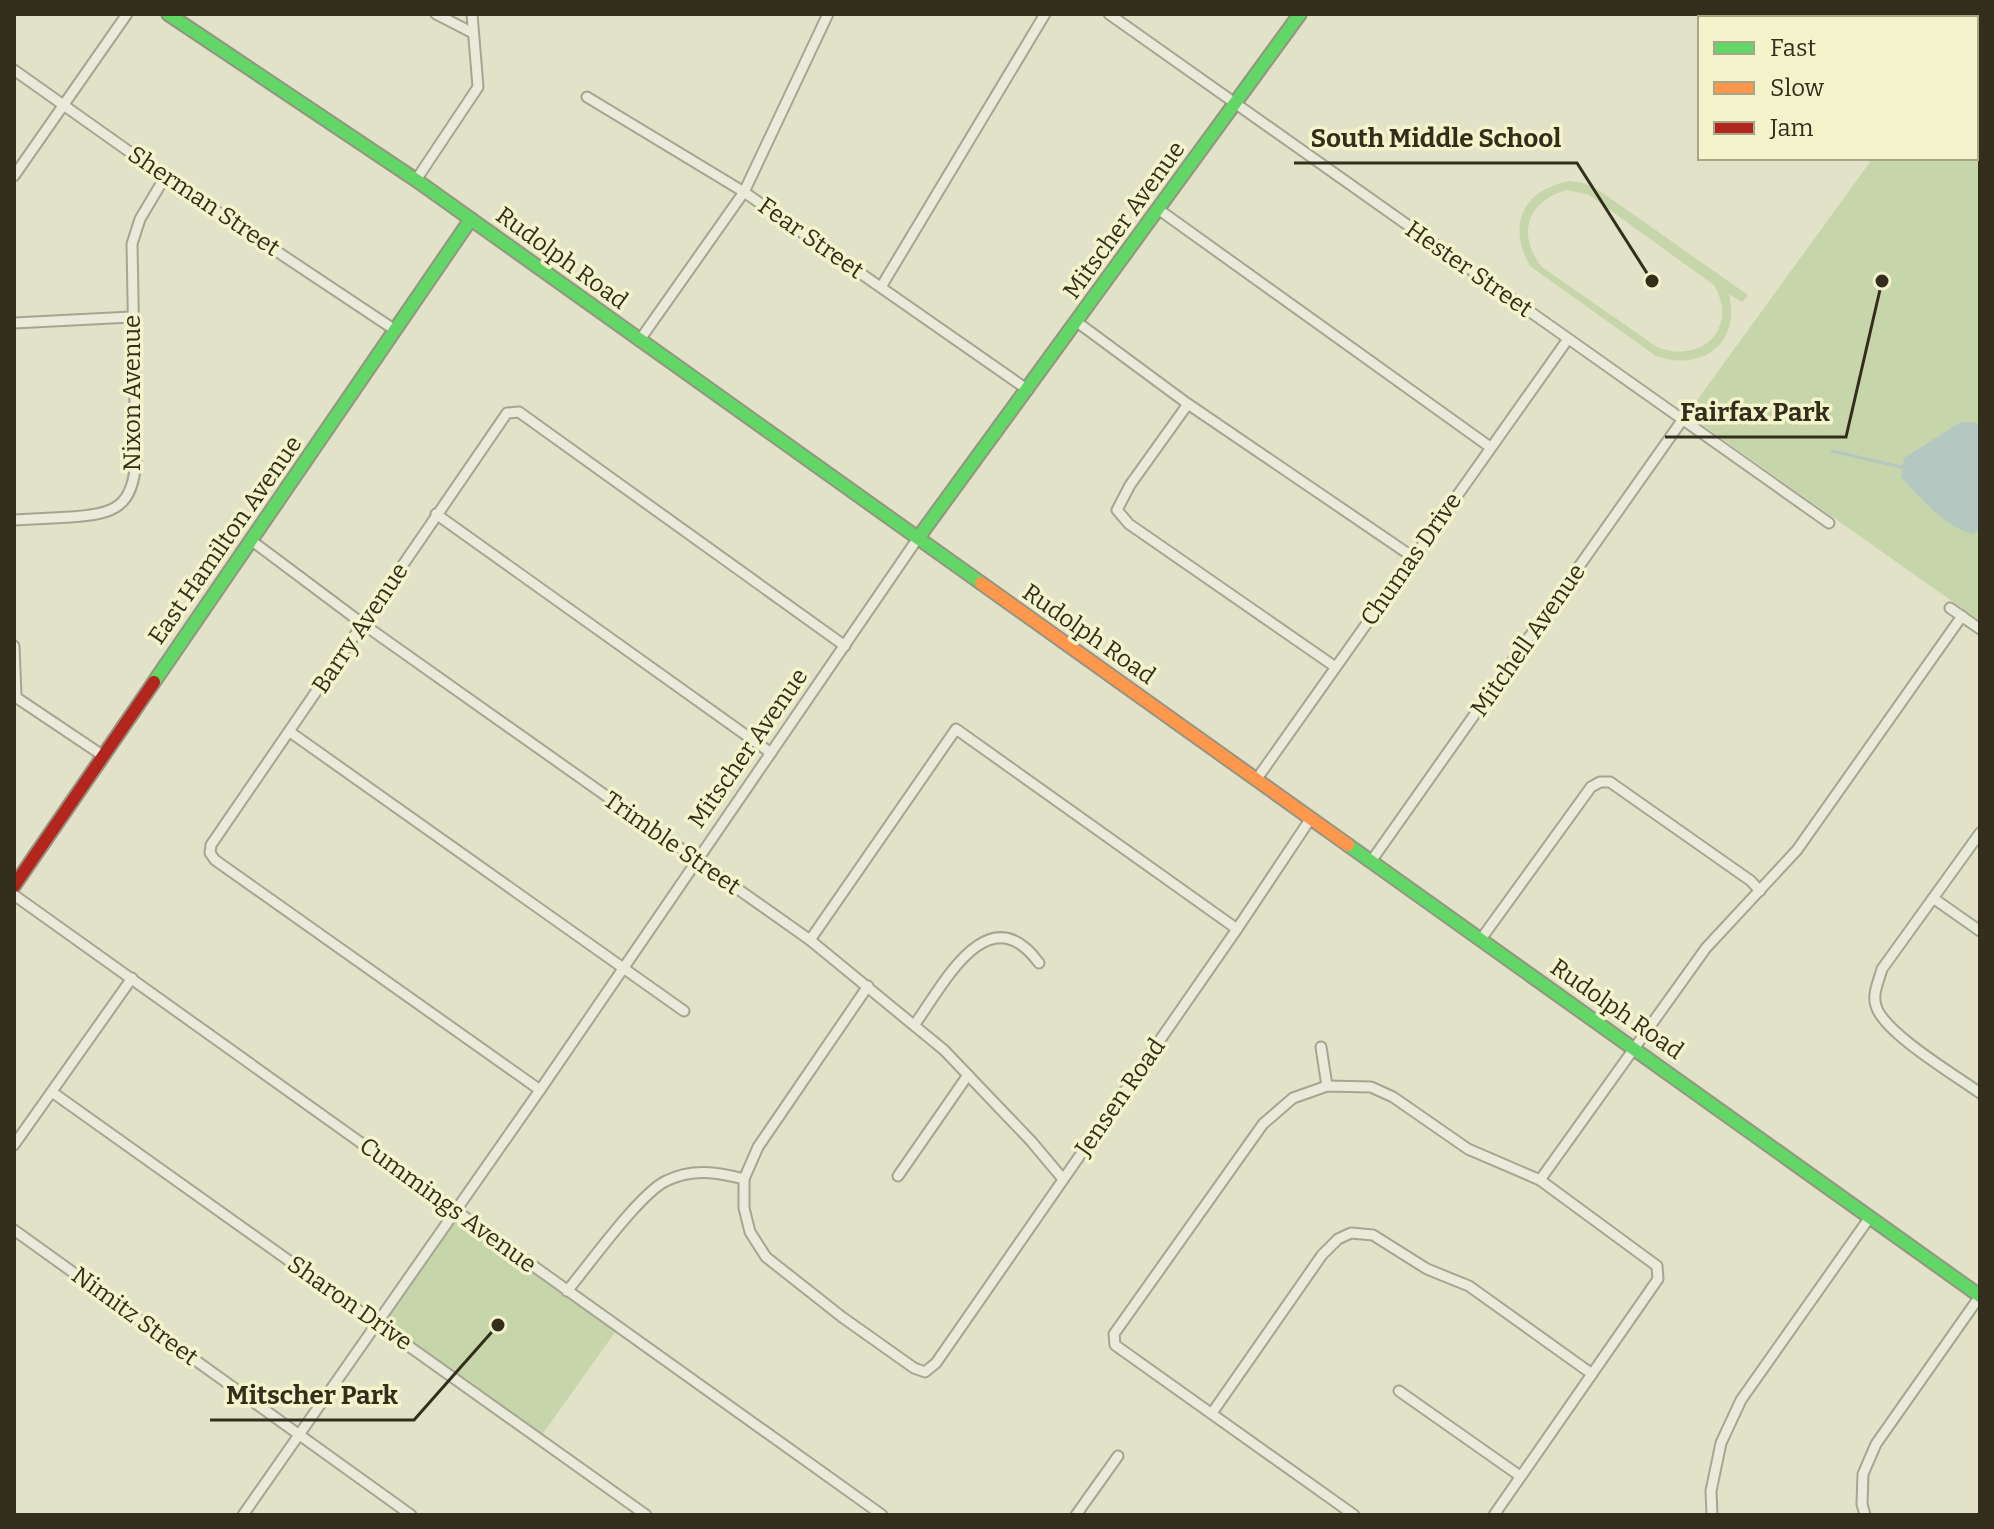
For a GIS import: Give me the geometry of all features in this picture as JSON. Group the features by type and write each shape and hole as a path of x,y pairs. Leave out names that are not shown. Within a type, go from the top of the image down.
{"street":[{"path":"14,176 127,14"},
{"name":"Rudolph Road","path":"168,14 416,180 1980,1296"},
{"path":"436,14 473,33"},
{"path":"416,180 478,87 472,14"},
{"path":"639,341 744,192 828,14"},
{"path":"881,287 1045,14"},
{"name":"Hester Street","path":"1109,14 1829,523"},
{"name":"Mitscher Avenue","path":"243,1515 540,1090 918,538 1300,14"},
{"name":"Sherman Street","path":"14,70 165,177 395,330"},
{"name":"Fear Street","path":"587,97 744,192 1028,390"},
{"name":"Nixon Avenue","path":"14,520 99,515 112,511 131,490 136,460 132,244 140,219 165,177"},
{"path":"1158,209 1490,447"},
{"name":"East Hamilton Avenue","path":"14,886 471,219"},
{"path":"14,323 131,317"},
{"path":"1077,322 1188,404 1413,557"},
{"name":"Chumas Drive","path":"1256,780 1568,339"},
{"path":"1188,404 1130,485 1117,510 1129,524 1334,666"},
{"name":"Barry Avenue","path":"540,1090 215,860 210,853 211,845 436,514 507,413 519,412 845,646"},
{"name":"Mitchell Avenue","path":"1372,860 1683,419"},
{"path":"436,514 771,753"},
{"name":"Trimble Street","path":"252,541 363,624 810,940 915,1024 968,1075 1063,1179"},
{"path":"1950,608 1980,629"},
{"path":"1540,1180 1706,948 1797,850 1962,616"},
{"path":"14,646 15,696 102,755"},
{"path":"810,940 956,729 1237,929"},
{"path":"290,732 684,1011"},
{"path":"1481,939 1591,787 1600,782 1610,782 1751,881 1760,891"},
{"name":"Jensen Road","path":"744,1179 744,1208 750,1232 766,1257 842,1317 914,1368 925,1372 936,1363 1311,818"},
{"path":"1980,833 1882,969 1875,1005 1889,1026 1908,1042 1980,1093"},
{"name":"Cummings Avenue","path":"14,895 882,1515"},
{"path":"1933,898 1980,931"},
{"path":"915,1024 965,955 979,943 1003,937 1018,941 1039,963"},
{"path":"14,1145 132,978"},
{"path":"567,1291 640,1203 663,1182 685,1174 712,1171 744,1179 758,1147 868,986"},
{"path":"1321,1047 1327,1086"},
{"path":"898,1176 968,1075"},
{"path":"1354,1515 1115,1345 1114,1334 1263,1124 1293,1098 1327,1086 1371,1087 1393,1097 1468,1149 1540,1180 1657,1266 1658,1279 1494,1515"},
{"name":"Sharon Drive","path":"52,1092 646,1515"},
{"path":"1712,1515 1711,1491 1721,1443 1741,1400 1870,1217"},
{"name":"Nimitz Street","path":"14,1230 411,1515"},
{"path":"1212,1413 1322,1255 1338,1239 1351,1233 1373,1235 1427,1269 1469,1286 1592,1374"},
{"path":"1865,1515 1862,1504 1863,1474 1876,1444 1980,1296"},
{"path":"1399,1391 1520,1476"},
{"path":"1076,1515 1118,1456"}],"green space":[{"path":"1980,14 1980,621 1687,414 1872,160 1978,160 1976,16"},
{"path":"1569,181 1597,189 1748,295 1742,302 1729,294 1729,327 1714,350 1688,360 1656,356 1530,266 1520,237 1523,212 1540,192","holes":["1567,190 1589,195 1714,285 1721,301 1722,315 1712,339 1688,351 1657,347 1542,267 1529,243 1528,231 1535,211 1553,195"]},
{"path":"456,1210 618,1328 539,1439 378,1322"}],"water":[{"path":"1961,422 1976,422 1980,430 1980,517 1978,530 1972,534 1942,518 1901,477 1904,458"}],"waterway":[{"path":"1832,451 1906,468"}],"traffic: fast":[{"path":"168,14 416,180 981,583"},
{"path":"918,538 1300,14"},
{"path":"154,682 471,219"},
{"path":"1348,845 1980,1296"}],"traffic: slow":[{"path":"981,583 1348,845"}],"traffic: jam":[{"path":"14,886 154,682"}],"place":[{"name":"South Middle School","path":"1652,281"},
{"name":"Fairfax Park","path":"1882,281"},
{"name":"Mitscher Park","path":"498,1325"}]}
